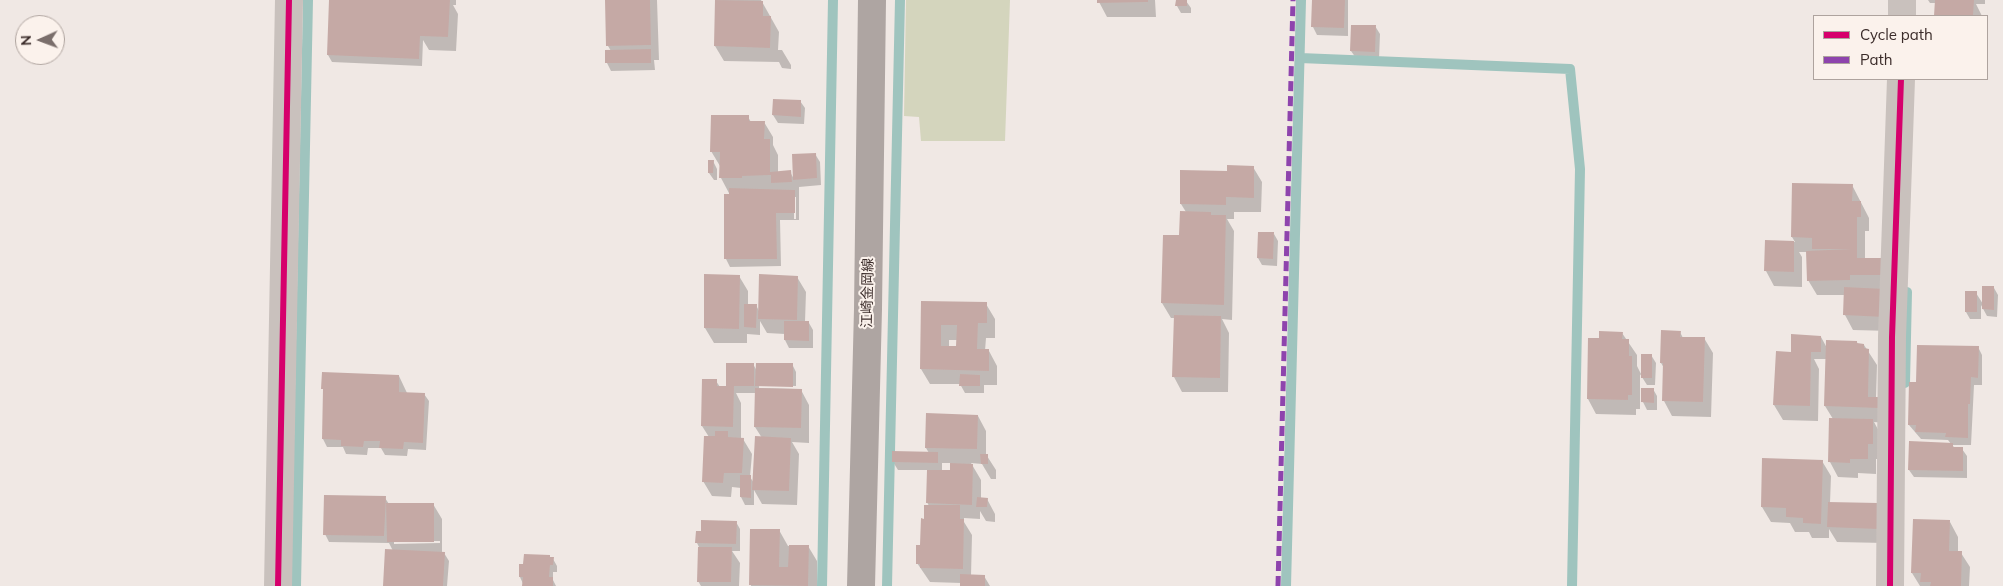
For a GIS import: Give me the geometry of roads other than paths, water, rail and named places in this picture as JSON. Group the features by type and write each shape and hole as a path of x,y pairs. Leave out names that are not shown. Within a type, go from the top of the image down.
{"main road":[{"name":"江崎金岡線","path":"861,586 868,309 872,0"}],"street":[{"path":"278,586 288,0"},
{"path":"1902,0 1902,15"},
{"path":"1890,586 1892,338 1901,80"}],"waterway":[{"path":"296,586 308,0"},
{"path":"822,586 833,0"},
{"path":"887,586 900,0"},
{"path":"1286,586 1301,0"},
{"path":"1300,58 1570,69 1580,169 1572,586"},
{"path":"1905,383 1907,292"}]}
